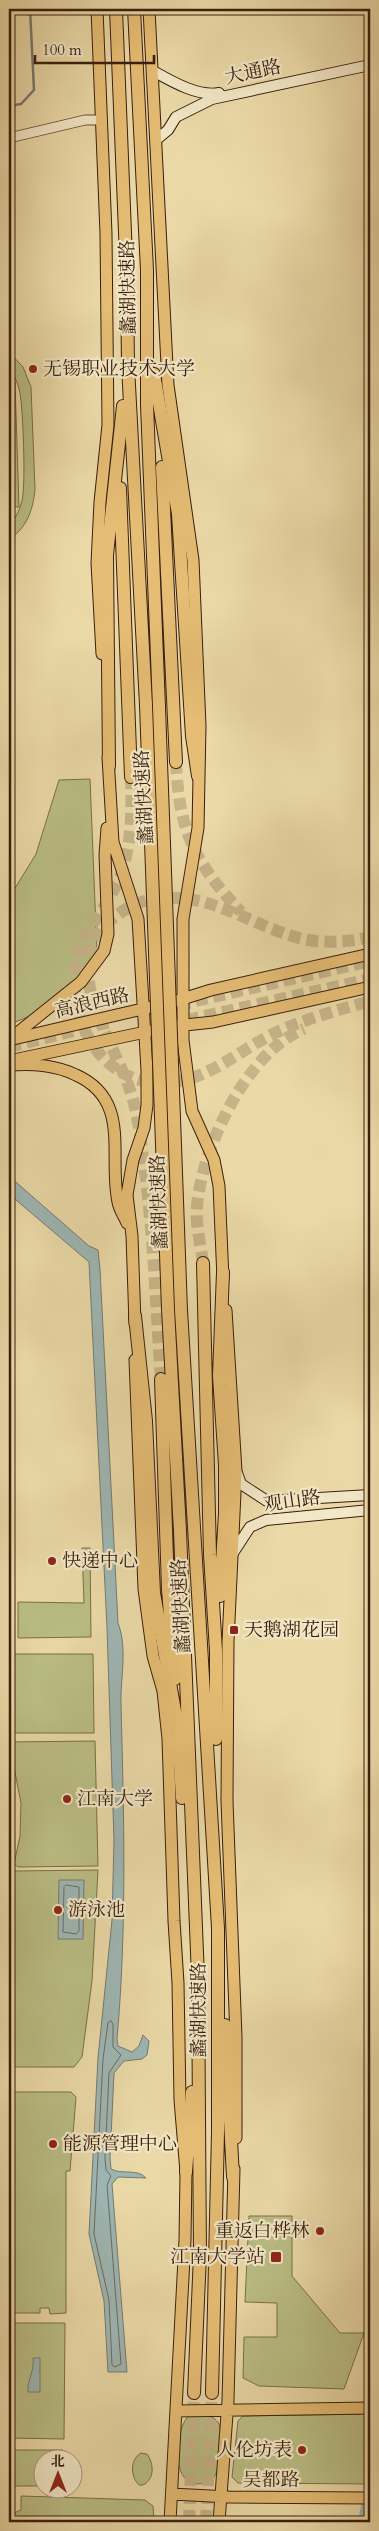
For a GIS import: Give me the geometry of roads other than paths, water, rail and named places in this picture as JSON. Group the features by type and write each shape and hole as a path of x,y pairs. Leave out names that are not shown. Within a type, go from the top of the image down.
{"highway":[{"name":"蠡湖快速路","path":"116,9 127,282 128,366 152,706 181,1310 218,1928 218,2132 212,2393"},
{"name":"蠡湖快速路","path":"134,9 143,156 148,331 147,405 152,706 168,1309 185,1640 198,1977 200,2255 194,2392"},
{"path":"148,331 158,406 178,514 192,736 198,776"},
{"path":"109,766 107,555 111,499 120,442 128,366"},
{"path":"158,406 176,762"},
{"path":"120,442 120,516 130,777"},
{"path":"203,1263 210,1555 216,1651"},
{"path":"213,1824 216,1651 225,1465 219,1376 223,1272"},
{"path":"135,1316 147,1430 154,1592 178,1728"},
{"path":"160,1379 168,1589 188,1900 196,1953"},
{"path":"218,1928 233,2177"},
{"path":"186,2172 192,2107 198,1977"}],"main road":[{"path":"97,9 106,234 108,425 100,502 97,563 113,842 138,919 144,1009 147,1105 144,1128 134,1160 127,1196 132,1236 135,1389 144,1589 153,1656 163,1691 168,1739 178,1983 180,2100 186,2172 177,2411 170,2522"},
{"path":"149,9 168,385 193,560 200,726 198,828 183,918 183,1025 192,1111 214,1160 219,1186 223,1272 232,1374 236,1471 228,1642 228,1801 238,2087 233,2177 227,2410 219,2522"},
{"name":"大通路","path":"153,72 177,84 211,94 370,61"},
{"name":"大通路","path":"156,140 168,130 176,117 212,99 370,65"},
{"path":"9,1040 81,982 104,951 108,934 105,855 110,784"},
{"name":"高浪西路","path":"9,1040 183,1000 211,990 370,954"},
{"name":"高浪西路","path":"9,1061 145,1032 213,1022 370,987"},
{"path":"9,1065 62,1068 83,1078 96,1088 111,1110 115,1126 118,1202 132,1236"},
{"name":"观山路","path":"236,1471 240,1484 267,1501 370,1495"},
{"name":"观山路","path":"233,1553 250,1528 266,1520 370,1510"},
{"path":"177,2411 370,2408"},
{"name":"吴都路","path":"172,2494 370,2498"}],"street":[{"path":"9,138 85,120 102,120"}],"water":[{"path":"9,1176 89,1246 98,1250 100,1269 118,1623 123,1643 121,1705 124,1830 123,1914 117,2039 118,2046 132,2052 139,2046 143,2035 149,2041 147,2055 142,2059 124,2061 114,2073 111,2169 119,2172 138,2173 146,2178 118,2177 112,2184 127,2372 108,2372 104,2301 89,2234 98,2058 112,1920 114,1840 107,1627 89,1262 9,1194"},
{"path":"59,1880 84,1880 83,1939 58,1939"},
{"path":"33,2358 40,2358 40,2392 28,2392"}],"waterway":[{"path":"9,106 21,104 34,90 30,9"},
{"path":"370,2444 370,2450"},
{"path":"365,2522 370,2496"}],"tunnel":[{"path":"176,762 181,808 185,827 192,844 211,877 241,912"},
{"path":"131,777 131,823 123,868 111,895 82,941 75,969 75,994 80,1019 90,1041 105,1060 125,1074 148,1082 175,1082 214,1069 261,1040 297,1024 370,1001"},
{"path":"161,1379 151,1224 136,1110 124,1074 95,1008 90,991 89,958 97,936 122,911 144,901 174,898 191,899 225,909 301,939 331,942 351,941 370,937"},
{"path":"178,1005 370,961"},
{"path":"187,1020 370,979"},
{"path":"9,1047 110,1022"},
{"path":"203,1263 197,1227 197,1206 208,1157 218,1130 246,1079 264,1058 283,1041 304,1029"},
{"path":"189,2522 194,2393"},
{"path":"206,2522 212,2393"}],"place":[{"name":"无锡职业技术大学","path":"33,369"},
{"name":"快递中心","path":"52,1561"},
{"name":"天鹅湖花园","path":"234,1630"},
{"name":"江南大学","path":"67,1799"},
{"name":"游泳池","path":"58,1910"},
{"name":"能源管理中心","path":"53,2144"},
{"name":"重返白桦林","path":"320,2231"},
{"name":"江南大学站","path":"276,2257"},
{"name":"人伦坊表","path":"302,2450"}]}
